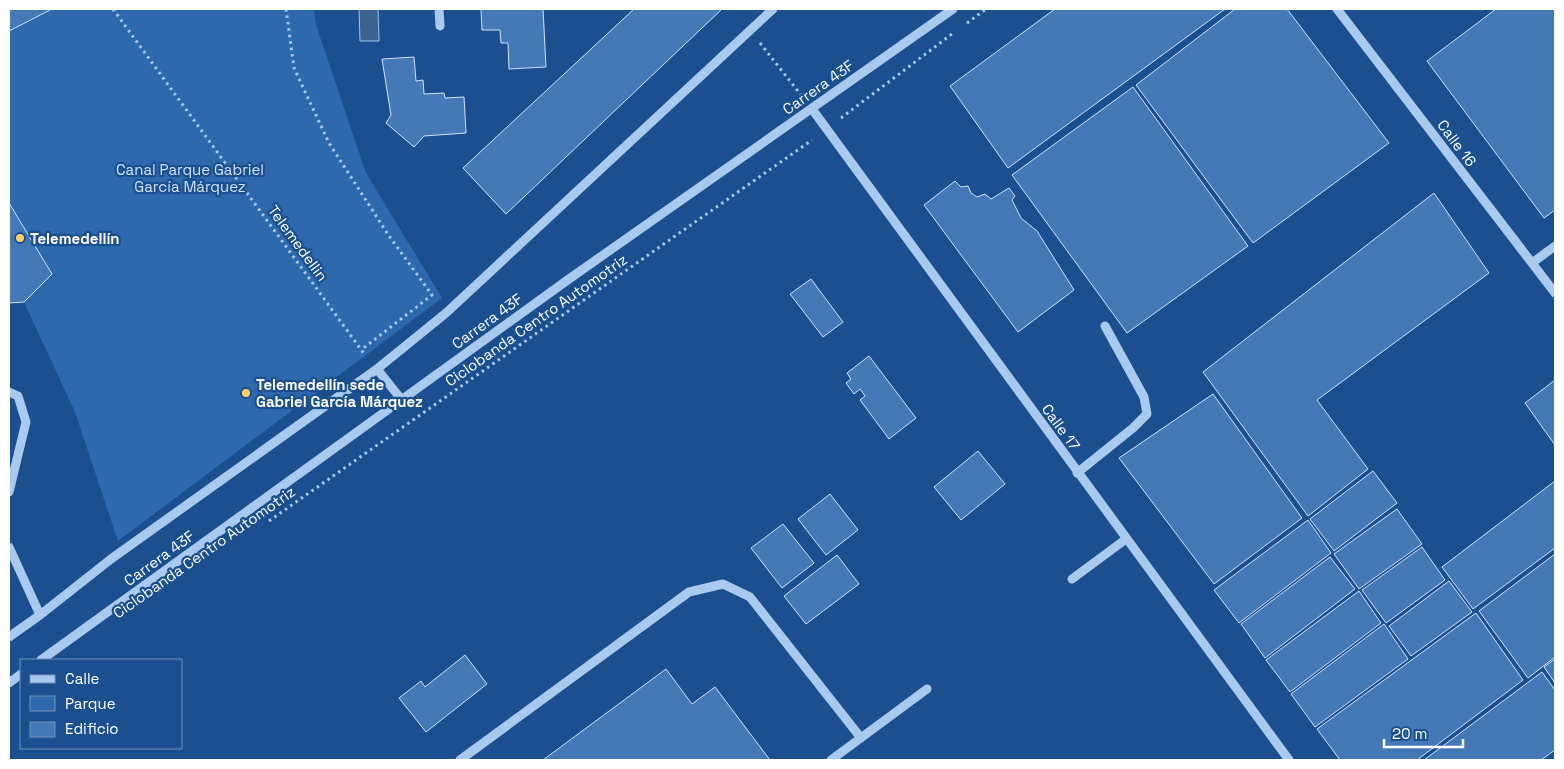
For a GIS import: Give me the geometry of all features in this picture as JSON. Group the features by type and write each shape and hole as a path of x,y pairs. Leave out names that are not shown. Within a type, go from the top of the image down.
{"street":[{"path":"439,9 440,26"},
{"name":"Carrera 43F","path":"9,637 111,559 377,369 446,313 773,9"},
{"name":"Carrera 43F","path":"42,659 569,278 953,9"},
{"name":"Calle 16","path":"1337,9 1555,293"},
{"name":"Calle 17","path":"812,109 1289,760"},
{"path":"1532,263 1555,246"},
{"path":"1077,473 1133,428 1147,414 1144,397 1105,326"},
{"path":"377,369 401,399"},
{"path":"9,392 18,396 26,422 9,492"},
{"path":"1072,579 1126,538"},
{"path":"9,547 40,615"},
{"path":"460,760 689,592 723,584 750,597 861,738"},
{"path":"9,683 20,675"},
{"path":"830,760 927,689"}],"path":[{"name":"Telemedellin","path":"113,9 361,350 377,369"},
{"path":"286,9 294,68 329,143 389,236 432,296 361,350"},
{"path":"962,27 986,9"},
{"path":"751,30 812,109"},
{"name":"Ciclobanda Centro Automotriz","path":"265,523 827,129 954,33"}],"green space":[{"name":"Canal Parque Gabriel García Márquez","path":"50,9 314,9 316,25 366,173 442,298 118,541 75,412 24,302 52,273 9,203 9,31"}],"shaded area":[{"path":"359,9 378,9 379,41 360,41"}],"building":[{"path":"9,9 50,9 50,10 9,31"},
{"path":"481,9 543,9 546,67 509,69 508,43 501,43 500,30 482,30"},
{"path":"634,9 722,9 506,214 463,168"},
{"path":"1055,9 1225,9 1008,168 950,86"},
{"path":"1235,9 1287,9 1389,143 1253,243 1136,85"},
{"path":"1496,9 1555,9 1555,210 1544,218 1427,61"},
{"path":"414,57 416,81 423,80 424,94 444,93 445,98 464,97 466,133 424,136 414,147 386,123 391,115 382,59"},
{"path":"1133,87 1248,246 1127,333 1012,175"},
{"path":"955,181 961,187 968,186 971,193 977,197 985,194 991,199 1009,188 1015,196 1012,200 1021,218 1037,231 1074,290 1018,332 924,205"},
{"path":"1434,193 1489,273 1317,400 1368,469 1308,516 1203,372"},
{"name":"Telemedellín","path":"9,203 52,274 24,302 9,303"},
{"path":"811,279 843,322 823,337 790,294"},
{"path":"869,356 916,418 889,439 860,400 865,396 860,389 854,394 846,383 851,379 847,373"},
{"path":"1555,380 1555,445 1525,403"},
{"path":"1213,394 1302,518 1214,584 1119,458"},
{"path":"978,451 1005,484 961,520 934,487"},
{"path":"1373,471 1397,503 1334,551 1310,519"},
{"path":"1555,481 1555,548 1473,609 1442,567"},
{"path":"830,494 858,530 826,555 798,519"},
{"path":"1397,509 1422,544 1359,589 1334,554"},
{"path":"1308,520 1331,553 1239,623 1214,590"},
{"path":"783,524 814,563 782,588 751,548"},
{"path":"1422,547 1445,580 1386,623 1362,590"},
{"path":"1555,554 1555,657 1528,678 1479,611"},
{"path":"837,555 859,584 806,624 784,596"},
{"path":"1330,557 1355,589 1265,658 1241,624"},
{"path":"1449,581 1472,612 1411,656 1389,626"},
{"path":"1359,591 1381,623 1290,692 1266,660"},
{"path":"1476,613 1523,680 1417,760 1340,760 1317,729"},
{"path":"1384,624 1408,659 1315,727 1291,694"},
{"path":"465,655 487,684 426,732 399,698 421,681 425,687"},
{"path":"1555,659 1555,683 1544,667"},
{"path":"666,669 692,704 715,687 770,760 543,760"},
{"path":"1542,672 1555,690 1555,750 1541,760 1424,760"}],"place":[{"name":"Telemedellín","path":"20,238"},
{"name":"Telemedellín sede Gabriel García Márquez","path":"246,393"}]}
